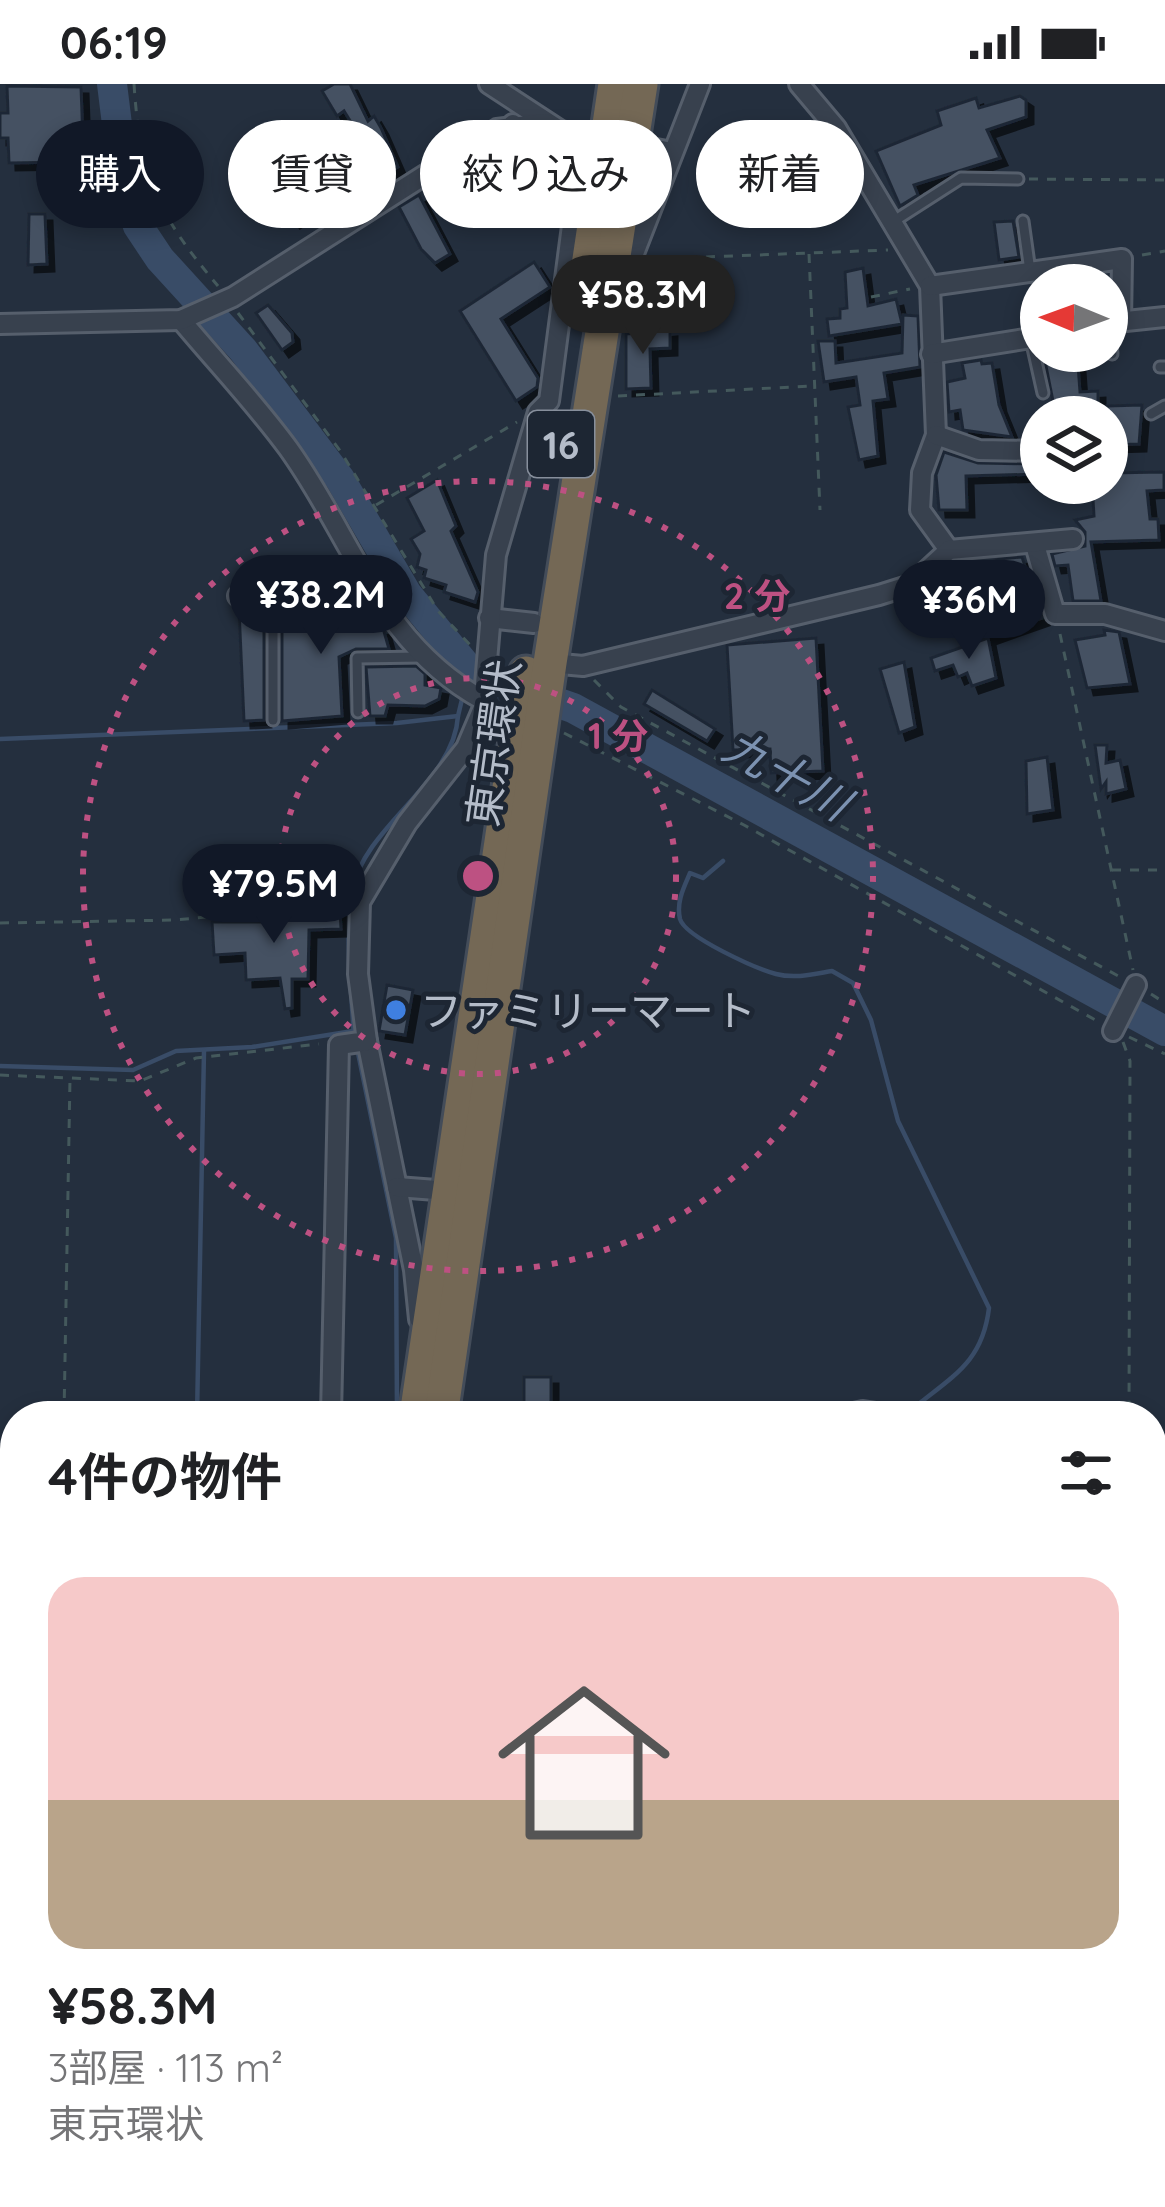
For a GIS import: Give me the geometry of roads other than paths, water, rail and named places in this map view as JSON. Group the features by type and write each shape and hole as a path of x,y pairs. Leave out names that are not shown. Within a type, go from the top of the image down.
{"highway":[{"name":"東京環状","path":"615,84 617,120"},
{"name":"東京環状","path":"627,120 641,84"},
{"name":"東京環状","path":"443,1401 534,716 534,622 562,400 600,228"},
{"name":"東京環状","path":"418,1401 449,1191 534,716 566,665 562,400 623,257 622,228"}],"street":[{"path":"489,84 541,120"},
{"path":"672,152 700,84"},
{"path":"799,84 836,128 930,286 936,435 922,473 920,510 950,550"},
{"path":"0,324 181,320 228,299 420,176"},
{"path":"422,1362 414,1270 367,1041 358,974 360,902 407,823 466,748 483,704 496,555 562,400 572,228"},
{"path":"623,257 637,228"},
{"path":"1084,264 1122,259 1121,264"},
{"path":"930,286 1020,272"},
{"path":"1128,320 1165,317"},
{"path":"181,320 288,449 371,593 422,657 483,704 534,716"},
{"path":"931,354 1020,338"},
{"path":"936,435 979,450 1020,451"},
{"path":"566,665 879,596 911,585 950,550 1073,539"},
{"path":"1035,545 1055,614 1106,614 1165,631"},
{"path":"238,596 371,593"},
{"path":"489,618 534,622"},
{"path":"1113,1031 1136,985"},
{"path":"331,1401 339,1045 367,1041"},
{"path":"397,1186 449,1191"}],"lane":[{"path":"894,221 962,178 1018,179"},
{"path":"1023,221 1029,264"},
{"path":"1040,372 1043,393"},
{"path":"1151,414 1165,406"},
{"path":"273,595 273,720"},
{"path":"358,712 358,658 422,657"}],"waterway":[{"name":"九十川","path":"112,84 125,189 138,226 160,259 243,350 340,479 407,594 472,673 573,708 1165,1031"},
{"path":"467,685 472,673"},
{"path":"0,739 397,723 458,716 463,695"},
{"path":"349,965 350,899 360,866 442,762 458,716"},
{"path":"723,861 703,878 690,873 680,901 680,919 708,943 767,971 790,976 832,971 853,983 871,1020 898,1121 989,1308 975,1352 922,1401"},
{"path":"350,977 354,1037"},
{"path":"0,1066 133,1070 176,1051 252,1047 353,1031"},
{"path":"357,1048 396,1238 397,1401"},
{"path":"197,1401 204,1051"}],"place":[{"name":"ファミリーマート","path":"396,1010"}]}
